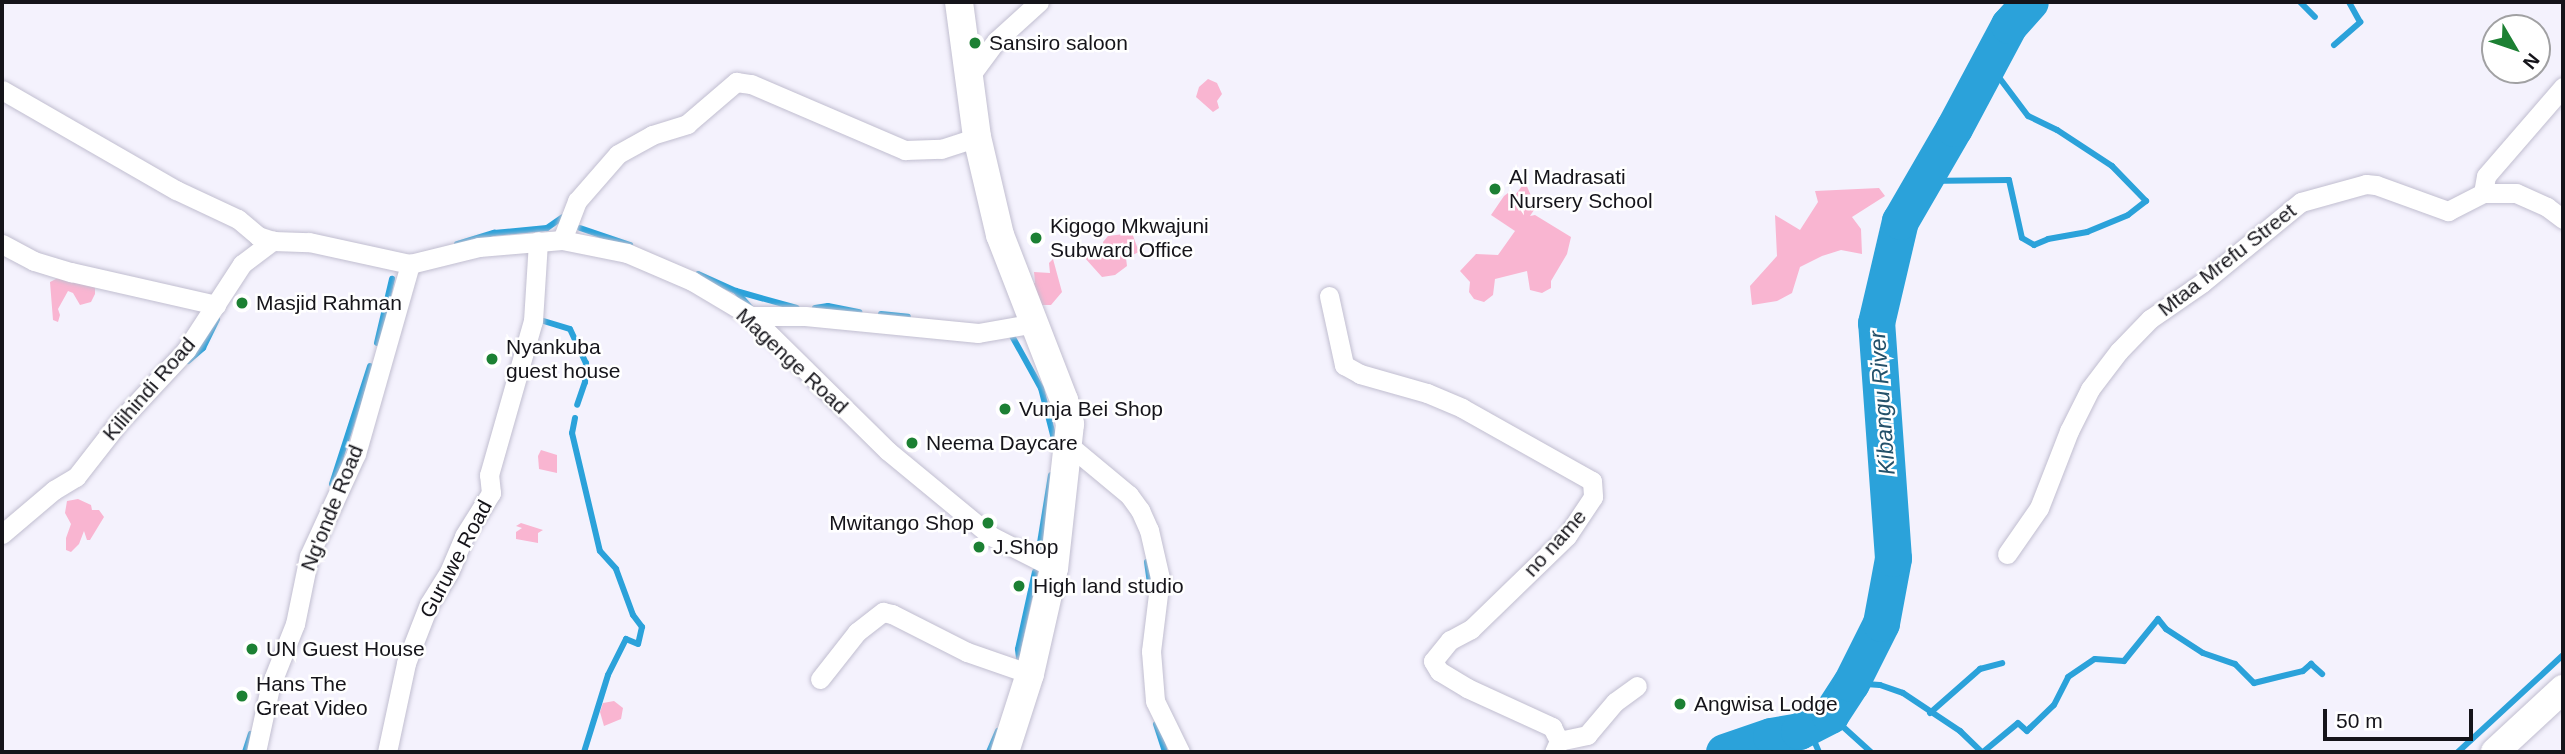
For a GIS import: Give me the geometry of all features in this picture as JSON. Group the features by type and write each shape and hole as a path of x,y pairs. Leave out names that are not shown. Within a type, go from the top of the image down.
{"street":[{"path":"959,2 967,80 977,137 1000,235 1065,400 1070,446 1054,568 1030,674 1005,752"},
{"path":"967,80 996,41 1039,2"},
{"path":"562,240 577,201 618,155 652,135 687,124 736,82 751,84 905,150 941,149 977,137"},
{"path":"2483,193 2486,176 2563,87"},
{"path":"2,90 176,190 238,219 258,236 273,242 309,242 410,264"},
{"name":"Mtaa Mrefu Street","path":"2007,554 2039,508 2069,430 2090,389 2119,351 2150,319 2202,283 2283,214 2301,202 2365,184 2387,188 2402,197 2448,211 2483,193 2516,193 2547,207 2563,219"},
{"name":"Magenge Road","path":"410,264 479,247 562,240 627,253 692,281 751,316 888,451 991,536 1054,568"},
{"name":"Guruwe Road","path":"387,752 406,663 429,604 449,572 464,536 491,493 489,475 533,321 538,241"},
{"name":"Kilihindi Road","path":"2,534 54,490 76,477 118,423 186,350 242,264 273,242"},
{"path":"2,244 34,261 71,272 216,305"},
{"name":"Ng'onde Road","path":"256,752 271,687 295,624 309,556 356,454 410,264"},
{"name":"no name","path":"1329,296 1344,365 1360,374 1427,393 1462,408 1592,481 1593,497 1567,536 1471,629 1450,640 1433,662 1439,671 1467,688 1552,727 1557,747"},
{"path":"751,316 805,316 978,333 1036,323"},
{"path":"1070,446 1129,495 1140,510 1149,530 1160,578 1151,651 1155,701 1180,752"},
{"path":"820,679 857,632 883,612 967,652 1030,674"},
{"path":"1557,747 1587,735 1615,702 1637,686"},
{"path":"2495,752 2563,689"}],"shaded area":[{"path":"1208,79 1217,83 1222,94 1217,101 1219,108 1213,112 1196,97 1199,87"},
{"path":"1525,182 1536,207 1530,216 1535,215 1571,237 1567,254 1551,281 1551,288 1542,293 1530,290 1527,271 1495,279 1493,295 1484,302 1474,299 1469,292 1470,282 1460,271 1476,254 1498,255 1515,231 1491,215 1504,196 1508,193 1513,198"},
{"path":"1879,188 1885,196 1852,217 1861,229 1862,254 1841,250 1822,256 1800,267 1792,293 1777,301 1752,305 1750,286 1777,256 1775,215 1800,230 1818,202 1815,191"},
{"path":"1132,233 1139,252 1126,258 1127,266 1115,275 1102,277 1084,257 1104,250 1103,242 1108,236"},
{"path":"1053,259 1062,292 1051,305 1038,305 1029,284 1035,283 1034,272 1050,273 1049,263"},
{"path":"64,275 95,285 95,294 91,302 80,305 73,293 68,291 58,309 58,322 53,320 50,282"},
{"path":"541,450 557,455 557,473 539,469 538,456"},
{"path":"78,499 91,505 92,510 99,510 104,517 90,540 87,540 84,531 79,544 71,552 66,550 66,538 71,524 65,513 67,501"},
{"path":"521,523 543,530 538,533 538,543 516,539 516,532 522,528 516,526"},
{"path":"614,701 623,708 621,719 604,726 600,712 603,703"}],"waterway":[{"name":"Kibangu River","path":"1724,752 1771,736 1799,731 1830,715 1851,683 1881,623 1893,558 1876,323 1900,221 2009,25 2030,2"},
{"path":"2300,2 2315,17"},
{"path":"2334,45 2360,22 2349,2"},
{"path":"1924,181 2009,180 2022,238 2034,245 2048,239 2087,232 2128,215 2146,201 2112,166 2057,130 2028,116 1989,64"},
{"path":"457,244 494,233 547,228 563,217"},
{"path":"580,228 630,245"},
{"path":"698,274 736,291 797,308"},
{"path":"377,343 392,279"},
{"path":"736,291 751,308"},
{"path":"815,308 828,306 859,312"},
{"path":"881,314 908,317"},
{"path":"188,361 203,348 217,319"},
{"path":"537,319 570,329 586,363 585,382 577,405"},
{"path":"1012,336 1041,388 1055,443"},
{"path":"332,484 370,366"},
{"path":"575,418 572,433 600,551 616,569 633,615 642,627 638,644 626,639 608,675 584,752"},
{"path":"1032,547 1039,549 1051,475"},
{"path":"1147,562 1151,589"},
{"path":"1020,666 1018,649 1035,572"},
{"path":"1983,752 2018,723 2027,731 2054,705 2068,677 2095,659 2124,661 2158,619 2166,629 2203,653 2235,664 2254,683 2303,671 2311,664 2322,674"},
{"path":"2458,752 2563,655"},
{"path":"1930,713 1980,669 2002,663"},
{"path":"1851,683 1880,685 1903,693 1960,731 1982,752"},
{"path":"1830,715 1871,752"},
{"path":"1156,724 1165,752"},
{"path":"989,752 998,731"},
{"path":"1799,731 1815,743 1819,752"},
{"path":"245,752 251,734"}],"place":[{"name":"Sansiro saloon","path":"975,43"},
{"name":"Al Madrasati Nursery School","path":"1495,189"},
{"name":"Kigogo Mkwajuni Subward Office","path":"1036,238"},
{"name":"Masjid Rahman","path":"242,303"},
{"name":"Nyankuba guest house","path":"492,359"},
{"name":"Vunja Bei Shop","path":"1005,409"},
{"name":"Neema Daycare","path":"912,443"},
{"name":"Mwitango Shop","path":"988,523"},
{"name":"J.Shop","path":"979,547"},
{"name":"High land studio","path":"1019,586"},
{"name":"UN Guest House","path":"252,649"},
{"name":"Hans The Great Video","path":"242,696"},
{"name":"Angwisa Lodge","path":"1680,704"}]}
